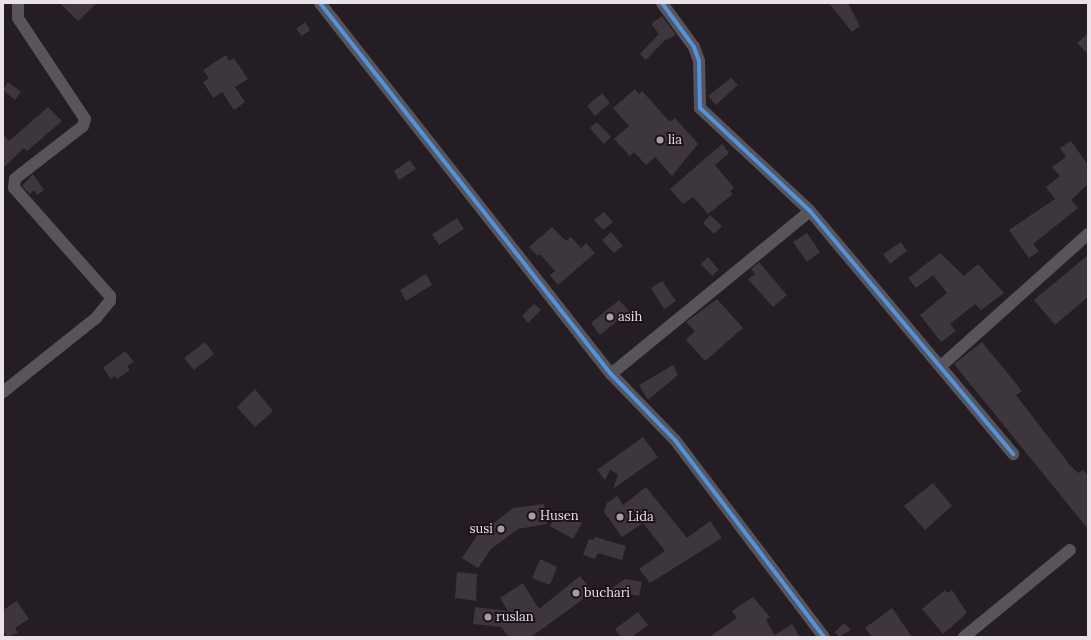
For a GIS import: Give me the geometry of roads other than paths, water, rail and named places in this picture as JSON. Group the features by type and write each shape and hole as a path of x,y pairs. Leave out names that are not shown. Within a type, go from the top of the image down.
{"street":[{"path":"3,392 96,318 110,302 110,296 14,188 15,179 83,126 85,119 18,18 15,9 18,3"},
{"path":"320,3 611,374 675,440 824,637"},
{"path":"662,3 694,47 699,61 700,108 810,211 1013,454"},
{"path":"611,374 810,211"},
{"path":"940,366 1088,234"},
{"path":"964,637 1070,550"}],"place":[{"name":"lia","path":"660,140"},
{"name":"asih","path":"610,317"},
{"name":"Husen","path":"532,516"},
{"name":"Lida","path":"620,517"},
{"name":"susi","path":"501,529"},
{"name":"buchari","path":"576,593"},
{"name":"ruslan","path":"488,617"}]}
